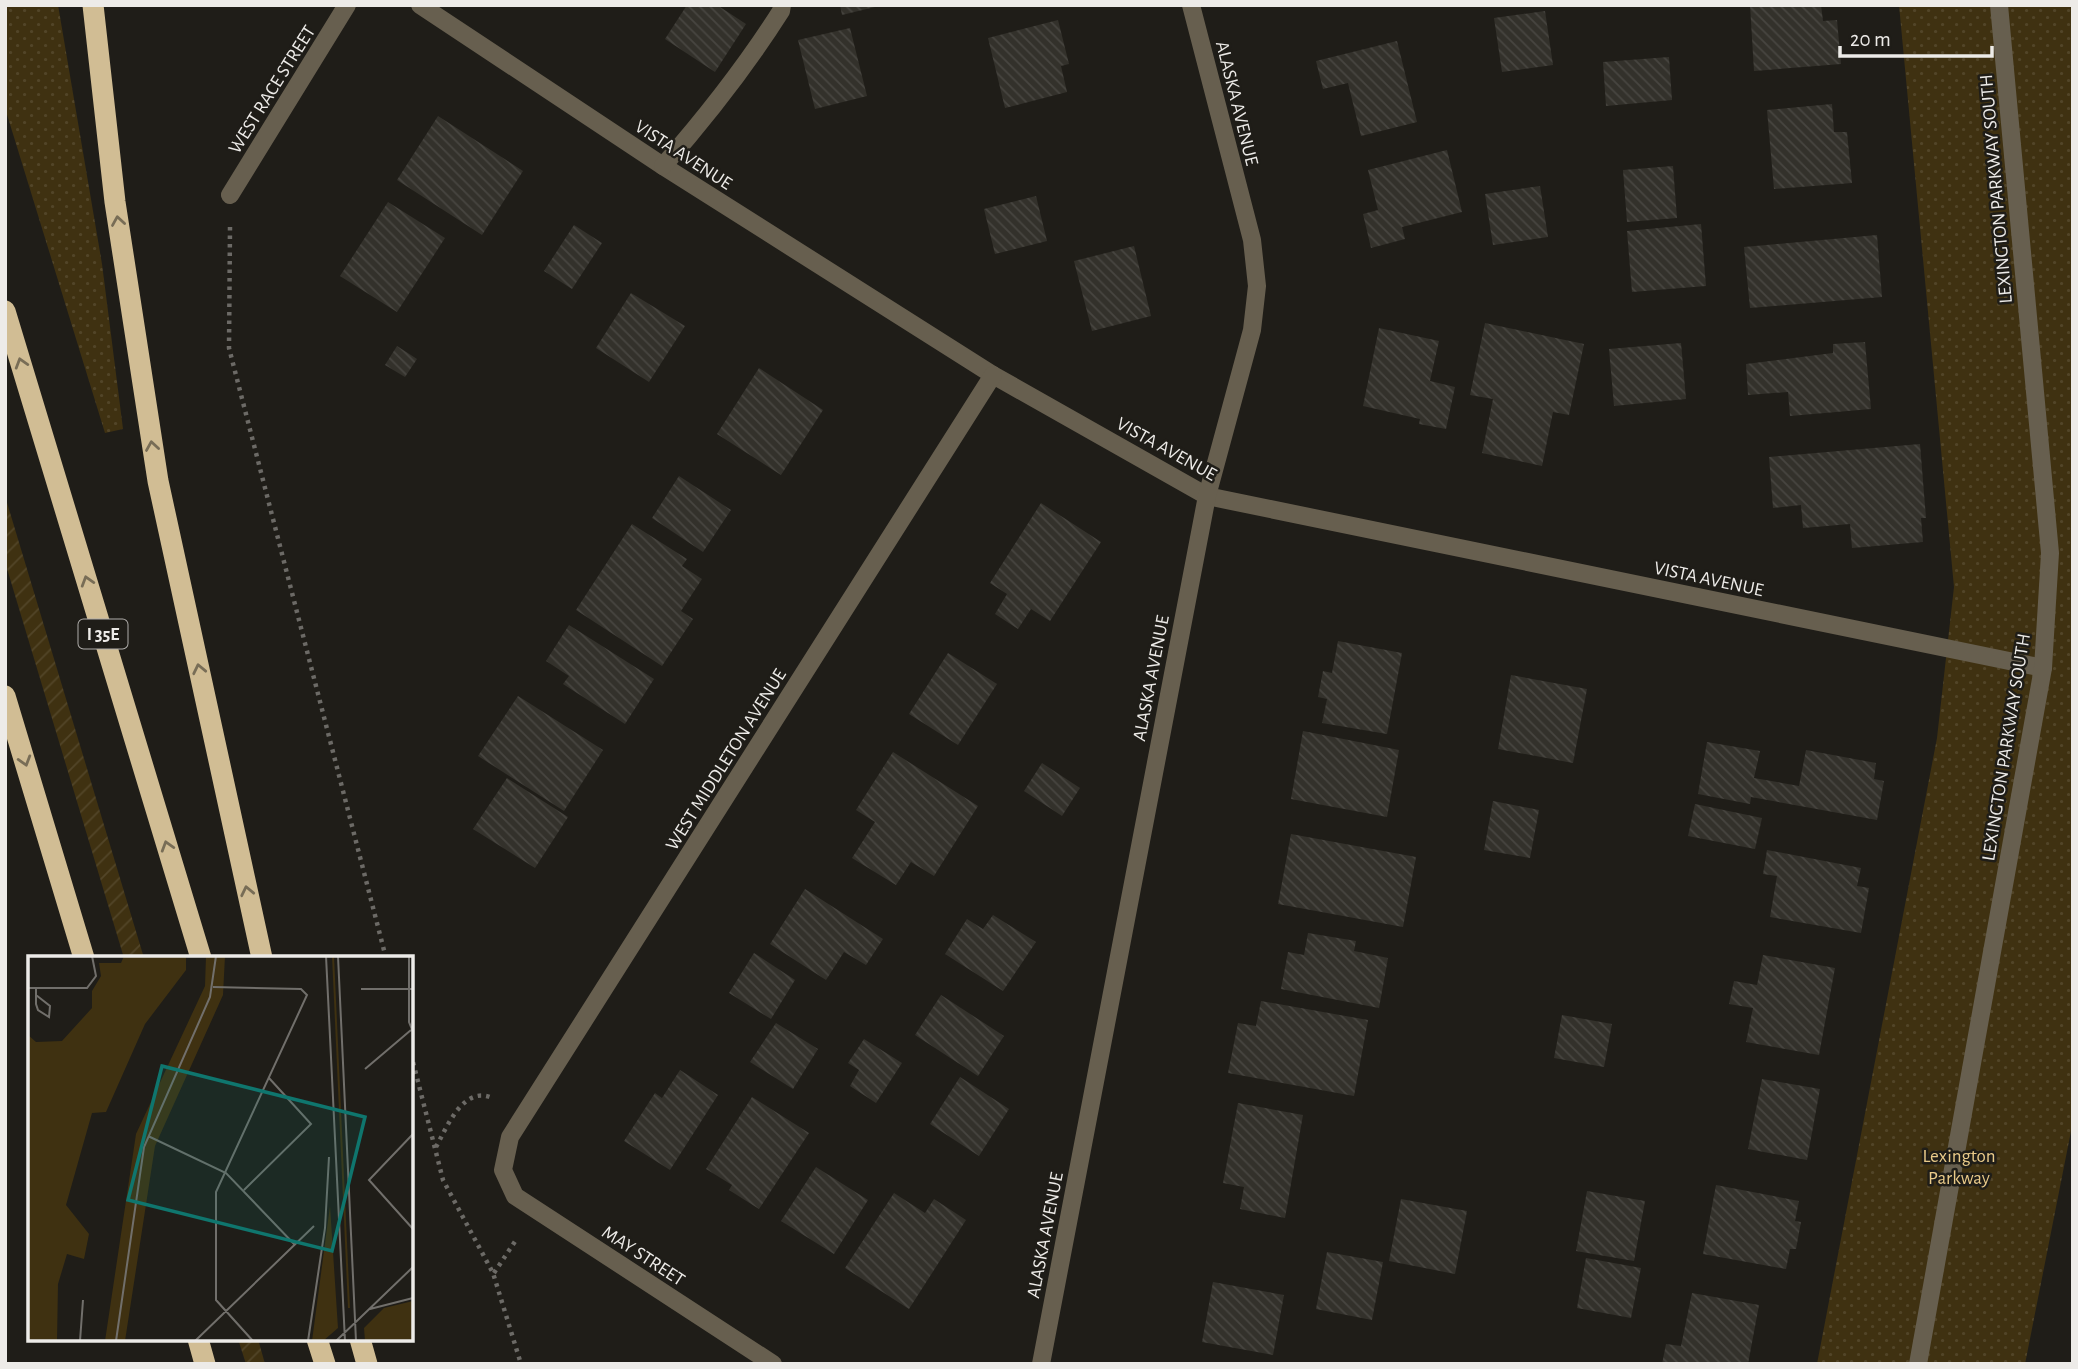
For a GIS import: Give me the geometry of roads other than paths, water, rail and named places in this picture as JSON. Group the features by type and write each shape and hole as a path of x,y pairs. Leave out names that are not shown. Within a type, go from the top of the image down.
{"highway":[{"path":"93,5 115,202 158,481 262,956"},
{"name":"I 35E","path":"5,311 200,956"},
{"path":"5,696 83,956"},
{"path":"199,1341 205,1364"},
{"path":"318,1341 325,1364"},
{"path":"361,1341 367,1364"}],"street":[{"name":"WEST RACE STREET","path":"230,195 347,5"},
{"name":"VISTA AVENUE","path":"420,5 663,166 993,375 1207,496 2043,668"},
{"path":"663,166 706,117 752,55 781,11 782,5"},
{"name":"ALASKA AVENUE","path":"1041,1364 1207,496 1252,330 1257,286 1252,240 1191,5"},
{"name":"LEXINGTON PARKWAY SOUTH","path":"1918,1364 2043,668 2050,553 2000,5"},
{"name":"WEST MIDDLETON AVENUE","path":"503,1170 510,1137 993,375"},
{"name":"MAY STREET","path":"503,1170 515,1196 774,1364"}],"park label":[{"name":"Lexington Parkway","path":"1959,1166"}]}
